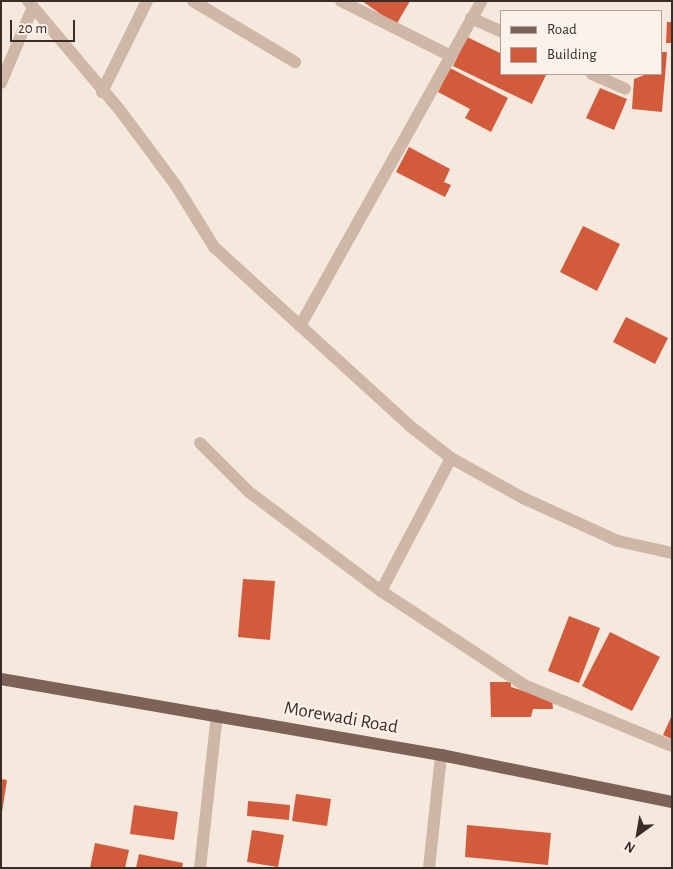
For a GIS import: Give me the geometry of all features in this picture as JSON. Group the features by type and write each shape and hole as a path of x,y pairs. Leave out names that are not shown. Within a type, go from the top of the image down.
{"main road":[{"name":"Morewadi Road","path":"1,679 441,755 672,802"}],"street":[{"path":"102,92 147,1"},
{"path":"194,1 295,62"},
{"path":"341,1 449,55"},
{"path":"300,326 449,55 482,1"},
{"path":"31,4 102,92 119,109 175,184 214,247 410,426 452,458 523,498 618,541 672,553"},
{"path":"1,83 31,4"},
{"path":"471,18 500,31"},
{"path":"594,75 625,89"},
{"path":"200,443 249,492 381,591 524,685 672,746"},
{"path":"381,591 452,458"},
{"path":"200,868 217,715"},
{"path":"429,868 441,755"}],"building":[{"path":"362,1 410,1 396,25"},
{"path":"667,22 672,22 672,43 666,43"},
{"path":"467,37 500,53 500,75 546,75 532,104 453,66"},
{"path":"663,52 667,52 662,112 632,109 634,79 644,75 663,75"},
{"path":"450,68 508,98 491,132 465,118 470,109 438,92"},
{"path":"600,88 627,99 614,130 586,118"},
{"path":"409,147 450,169 444,182 451,185 445,197 396,172"},
{"path":"583,226 620,244 597,291 560,272"},
{"path":"626,317 668,338 655,364 613,342"},
{"path":"243,579 275,581 270,640 238,637"},
{"path":"569,616 600,628 579,683 548,671"},
{"path":"610,632 660,657 632,711 582,686"},
{"path":"490,682 511,682 511,687 552,700 553,709 533,709 531,717 491,717"},
{"path":"672,715 672,739 663,735"},
{"path":"1,779 7,780 2,812 1,812"},
{"path":"296,794 331,799 327,826 292,821"},
{"path":"248,801 290,805 289,820 247,816"},
{"path":"134,805 178,812 174,840 130,834"},
{"path":"467,825 551,833 548,865 465,857"},
{"path":"252,830 284,835 278,867 247,862"},
{"path":"95,843 129,850 125,868 90,868"},
{"path":"139,854 183,863 182,868 136,868"}]}
